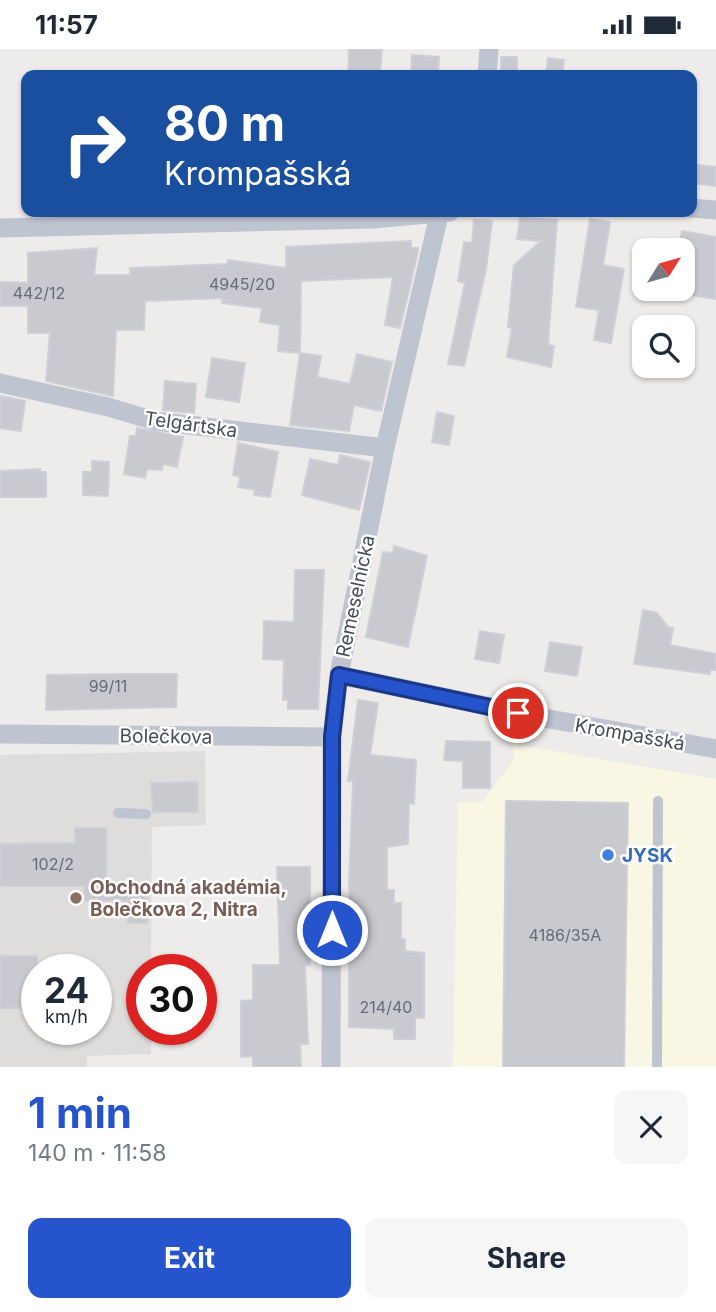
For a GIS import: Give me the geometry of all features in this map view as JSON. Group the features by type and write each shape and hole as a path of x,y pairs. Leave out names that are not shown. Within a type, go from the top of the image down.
{"street":[{"path":"487,70 489,49"},
{"path":"697,208 716,209"},
{"path":"0,228 326,217"},
{"name":"Remeselnícka","path":"331,1067 332,737 339,675 385,447 443,217"},
{"name":"Telgártska","path":"0,383 108,407 155,421 385,447"},
{"name":"Krompašská","path":"339,675 544,718 716,749"},
{"name":"Bolečkova","path":"0,734 332,737"}],"lane":[{"path":"657,1067 658,801"},
{"path":"118,813 146,814"}],"shaded area":[{"path":"513,744 716,779 716,1067 453,1067 458,802 482,802 514,760"},
{"name":"Obchodná akadémia, Bolečkova 2, Nitra","path":"205,751 206,825 152,827 151,954 126,954 126,1045 151,1045 151,1054 87,1056 87,1067 0,1067 0,755"}],"building":[{"path":"349,49 382,49 380,70 348,70"},
{"path":"412,55 439,57 438,70 411,70"},
{"path":"501,57 517,57 517,70 501,70"},
{"path":"548,58 564,60 563,70 547,70"},
{"path":"697,165 716,167 716,186 697,184"},
{"path":"520,218 557,220 548,345 554,346 551,367 507,357 512,328 508,327 514,265 541,241 517,239"},
{"path":"590,219 610,222 603,265 624,269 611,343 594,340 599,310 576,307"},
{"path":"474,220 492,221 486,269 464,366 448,364 465,283 458,281 464,242 472,243"},
{"path":"682,231 716,237 716,299 695,296 695,238 681,238"},
{"path":"411,241 411,248 418,248 418,252 400,328 385,325 393,277 301,281 300,353 278,351 280,325 260,322 262,308 222,303 223,298 145,301 144,330 116,330 113,396 46,381 50,333 28,333 28,306 0,306 0,282 28,283 28,253 97,248 94,275 130,275 130,268 227,264 228,260 286,268 286,247"},
{"path":"300,353 321,356 317,377 350,384 357,354 392,362 381,411 354,405 349,431 290,425"},
{"path":"212,358 245,363 239,402 206,397"},
{"path":"165,381 196,384 194,413 163,410"},
{"path":"0,396 25,401 21,431 0,428"},
{"path":"437,412 454,416 449,445 432,442"},
{"path":"137,428 183,437 177,467 163,464 162,470 147,469 145,478 124,474 130,436 136,436"},
{"path":"238,443 278,452 270,497 254,495 255,490 238,487 240,477 233,475"},
{"path":"340,455 370,462 359,510 302,495 310,459 338,465"},
{"path":"92,461 109,462 108,496 83,495 83,472 92,472"},
{"path":"40,469 40,472 46,472 46,497 0,497 0,471"},
{"path":"394,546 427,556 408,647 366,637 383,552 393,553"},
{"path":"295,570 324,570 318,709 288,709 288,700 283,700 284,660 263,659 264,621 294,622"},
{"path":"643,610 657,613 668,627 673,628 670,645 716,654 716,670 710,670 710,674 634,664"},
{"path":"480,631 504,635 499,663 475,659"},
{"path":"550,642 582,647 577,676 545,671"},
{"path":"177,674 176,707 46,710 47,675"},
{"path":"358,700 378,703 370,755 416,760 414,804 409,803 408,844 387,847 387,890 394,890 394,903 401,903 401,939 405,939 405,951 424,953 424,1018 415,1018 415,1039 394,1039 394,1029 349,1027 349,950 352,950 349,884 353,781 348,781"},
{"path":"446,741 490,742 490,788 463,788 463,761 444,760"},
{"path":"198,782 198,812 153,812 151,783"},
{"path":"506,801 628,803 624,1067 503,1067"},
{"path":"75,828 106,828 106,884 147,885 147,923 128,923 128,901 84,901 84,886 0,886 0,844 75,843"},
{"path":"277,867 310,867 310,965 305,965 308,1044 300,1044 301,1067 253,1067 253,1056 241,1057 241,1001 253,1000 253,965 280,965"},
{"path":"0,956 21,956 21,1008 0,1008"}],"place":[{"name":"JYSK","path":"608,855"},
{"name":"Obchodná akadémia, Bolečkova 2, Nitra","path":"76,898"}],"route":[{"path":"332,930 332,737 339,675 518,713"}]}
